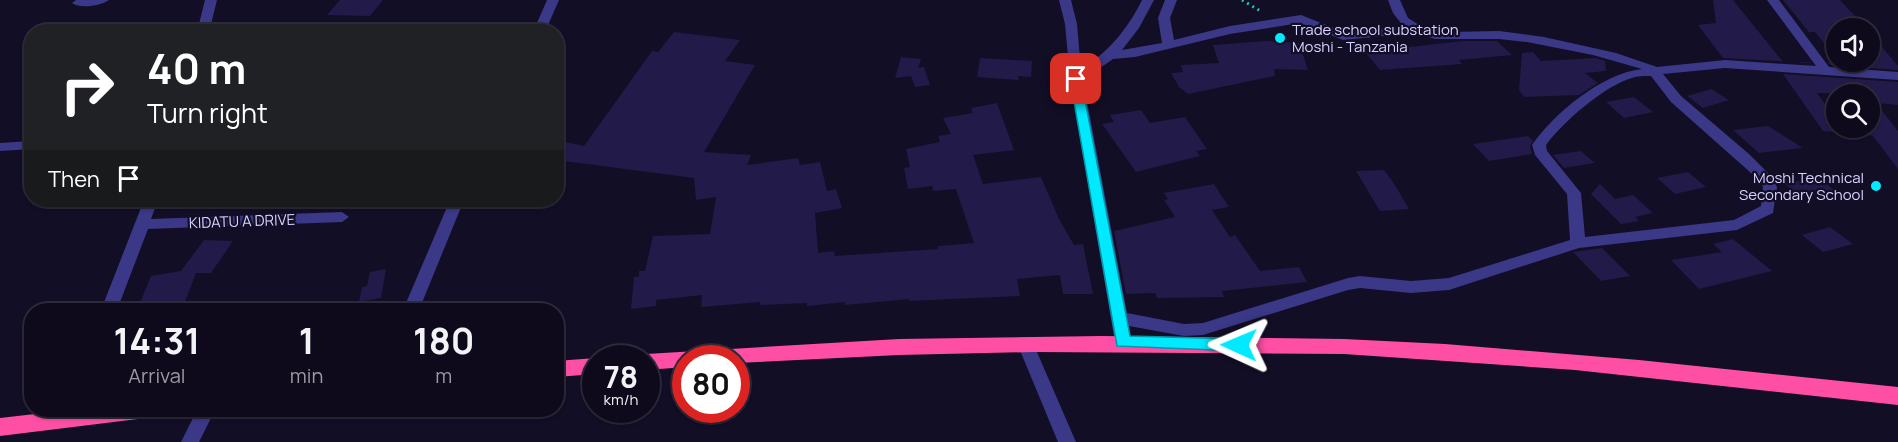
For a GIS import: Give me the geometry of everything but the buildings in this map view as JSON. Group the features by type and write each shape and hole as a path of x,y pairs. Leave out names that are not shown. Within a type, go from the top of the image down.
{"highway":[{"path":"750,355 1123,342 1378,348 1692,371 1898,396"},
{"path":"564,368 582,367"},
{"path":"0,427 81,417"}],"street":[{"path":"78,3 103,0"},
{"path":"204,24 211,0"},
{"path":"542,24 553,0"},
{"path":"1065,0 1071,24 1076,79 1123,342"},
{"path":"1076,79 1123,45 1148,0"},
{"path":"1169,45 1164,18 1171,0"},
{"path":"1394,0 1397,11 1414,30"},
{"path":"1773,0 1824,69"},
{"path":"1111,55 1169,45 1230,30 1300,19 1343,36 1414,30 1445,35 1507,35 1535,39 1630,61 1653,70 1676,99 1744,157 1767,179 1770,187 1768,209 1737,225 1578,243 1449,284 1411,287 1360,282 1348,284 1203,329 1184,330 1120,318"},
{"path":"1578,243 1574,193 1540,152 1539,145 1550,130 1598,90 1629,74 1725,64 1824,69 1898,76"},
{"path":"0,147 24,146"},
{"path":"112,303 148,207"},
{"path":"414,303 454,207"},
{"name":"KIDATU A DRIVE","path":"142,224 342,217"},
{"path":"1025,344 1067,442"},
{"path":"190,442 202,417"}],"place":[{"name":"Trade school substation Moshi - Tanzania","path":"1280,38"},
{"name":"Moshi Technical Secondary School","path":"1876,186"}],"route":[{"path":"1076,79 1123,342 1239,345"}]}
